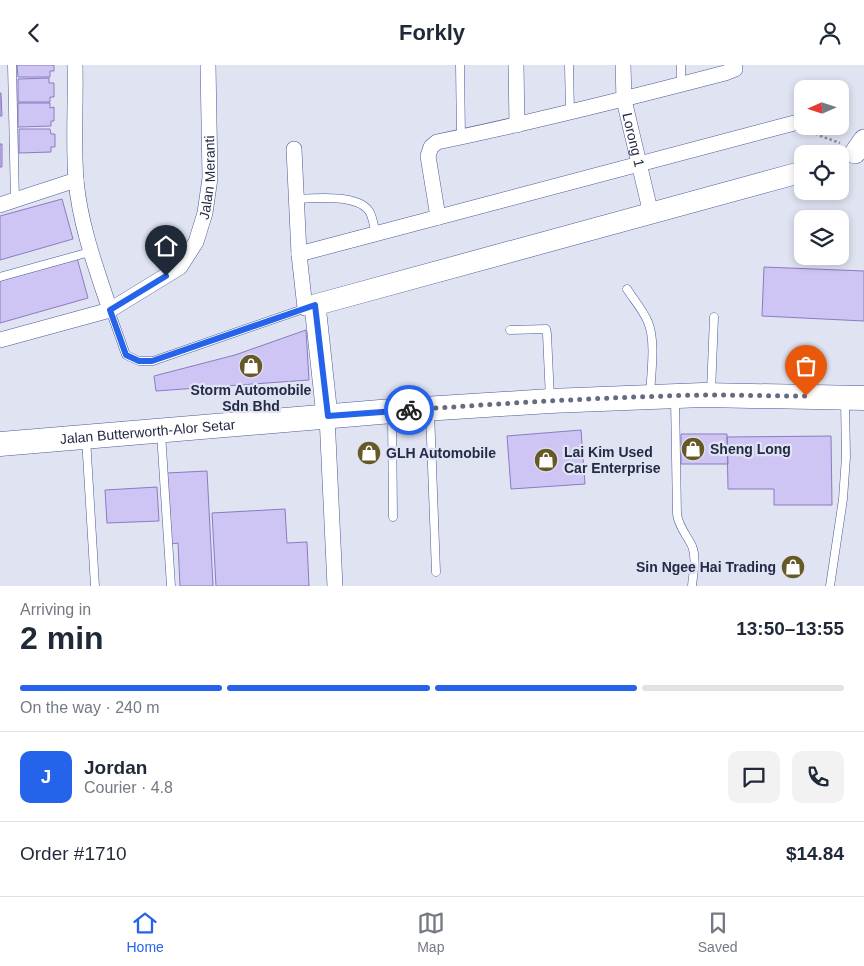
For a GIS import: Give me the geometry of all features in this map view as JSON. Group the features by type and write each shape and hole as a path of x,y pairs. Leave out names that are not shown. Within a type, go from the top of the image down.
{"main road":[{"name":"Jalan Butterworth-Alor Setar","path":"0,444 328,416 550,401 710,395 854,397"}],"street":[{"path":"76,65 76,180 90,253 110,310"},
{"name":"Jalan Meranti","path":"0,340 110,310 180,267 196,242 205,213 210,178 208,65"},
{"path":"516,65 517,125"},
{"name":"Lorong 1","path":"624,65 624,100 651,214"},
{"path":"438,217 428,156 431,147 437,142 624,100 735,69 734,65"},
{"path":"299,255 794,123"},
{"path":"294,149 299,255 310,306 328,416 335,586"},
{"path":"310,306 794,174"},
{"path":"0,205 76,180"}],"lane":[{"path":"12,65 15,201"},
{"path":"460,65 461,137"},
{"path":"569,65 570,113"},
{"path":"681,65 681,85"},
{"path":"296,199 334,199 362,204 369,211 376,234"},
{"path":"0,277 90,253"},
{"path":"626,289 644,313 652,336 650,397"},
{"path":"110,310 126,355 139,361 152,361 310,306"},
{"path":"710,395 714,317"},
{"path":"510,330 546,329 550,401"},
{"path":"675,396 678,514 680,528 692,547 694,555 692,586"},
{"path":"830,586 843,499 846,457 854,397"},
{"path":"430,409 436,572"},
{"path":"392,411 392,517"},
{"path":"161,430 171,586"},
{"path":"86,436 95,586"}],"path":[{"path":"818,135 843,143 856,153"}],"building":[{"path":"17,65 54,65 54,71 50,71 50,77 18,77"},
{"path":"49,78 49,83 54,83 54,97 50,97 50,102 18,102 18,79"},
{"path":"1,93 2,116 0,116"},
{"path":"18,103 50,103 50,108 54,107 54,121 51,121 51,126 18,127"},
{"path":"19,129 50,129 51,134 55,134 55,147 51,147 51,152 19,153"},
{"path":"0,144 2,144 2,167 0,167"},
{"path":"62,199 73,239 0,260 0,216"},
{"path":"77,258 88,298 0,323 0,279"},
{"path":"764,267 864,271 864,321 762,316"},
{"name":"Storm Automobile Sdn Bhd","path":"306,330 309,380 156,391 154,376 235,355"},
{"name":"Lai Kim Used Car Enterprise","path":"581,430 585,484 511,489 507,436"},
{"path":"681,434 727,434 728,464 681,464"},
{"path":"831,436 832,505 774,505 774,489 728,489 727,437"},
{"path":"207,471 213,586 180,586 178,543 171,544 167,473"},
{"path":"157,487 159,521 107,523 105,490"},
{"path":"285,509 287,543 307,542 309,586 216,586 212,513"}],"way so far":[{"path":"409,410 550,401 703,395 806,396"}],"place":[{"name":"Storm Automobile Sdn Bhd","path":"251,366"},
{"name":"Sheng Long","path":"693,449"},
{"name":"GLH Automobile","path":"369,453"},
{"name":"Lai Kim Used Car Enterprise","path":"546,460"},
{"name":"Sin Ngee Hai Trading","path":"793,567"}],"route":[{"path":"166,276 110,310 126,355 139,361 152,361 315,305 328,416 409,410"}]}
